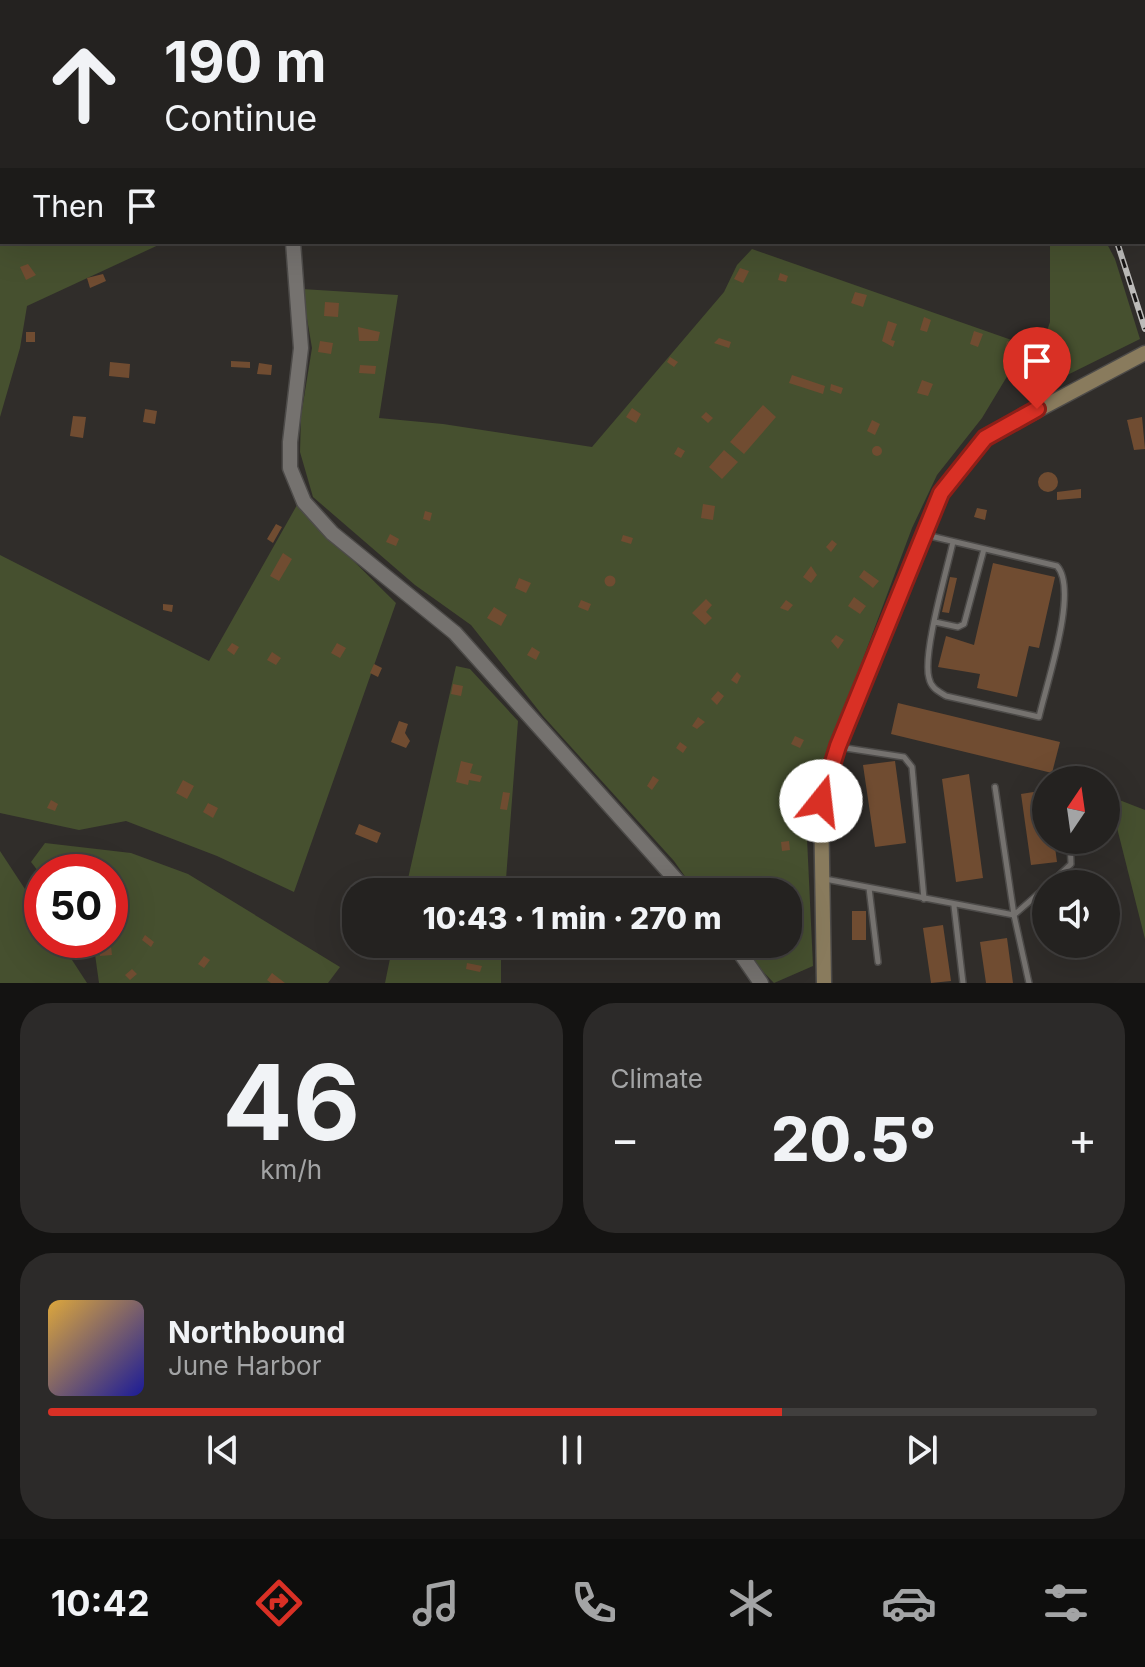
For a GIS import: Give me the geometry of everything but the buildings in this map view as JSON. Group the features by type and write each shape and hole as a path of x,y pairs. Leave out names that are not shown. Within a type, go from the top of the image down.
{"main road":[{"path":"824,983 821,801 838,746 921,534 941,493 985,438 1145,353"}],"street":[{"path":"293,244 301,348 290,468 304,502 332,533 455,633 674,878"},
{"path":"744,958 761,983"}],"lane":[{"path":"921,534 1057,566 1062,571 1066,600 1039,717 946,696 935,690 929,678 935,622 953,542"},
{"path":"935,622 958,627 964,624 984,549"},
{"path":"838,746 904,757 912,767 924,899"},
{"path":"995,787 1014,915 1029,983"},
{"path":"820,878 954,906 1014,915 1032,900"},
{"path":"869,888 878,962"},
{"path":"954,906 963,983"}],"green space":[{"path":"0,244 161,244 27,306 20,348 0,417"},
{"path":"1050,244 1107,244 1115,259 1140,339 1039,389 1028,387 1050,322"},
{"path":"752,249 1026,345 982,418 937,475 912,528 806,817 813,966 774,983 750,958 802,958 802,878 686,878 543,716 471,625 415,585 313,497 300,452 301,416 312,348 302,289 398,295 379,418 443,424 592,447 724,292 737,265"},
{"path":"297,505 396,603 294,892 217,856 126,821 79,830 0,813 0,555 209,661"},
{"path":"456,666 470,669 518,721 506,878 408,878"},
{"path":"1120,800 1145,810 1145,939 1120,840"},
{"path":"45,843 131,853 188,874 340,967 328,983 99,983 96,958 128,958 128,854 37,854"},
{"path":"0,851 24,888 24,958 71,958 87,983 0,983"},
{"path":"390,958 501,958 501,983 385,983"}],"railway":[{"path":"1118,244 1145,329"}],"route":[{"path":"821,801 838,746 921,534 941,493 985,438 1037,409"}]}
